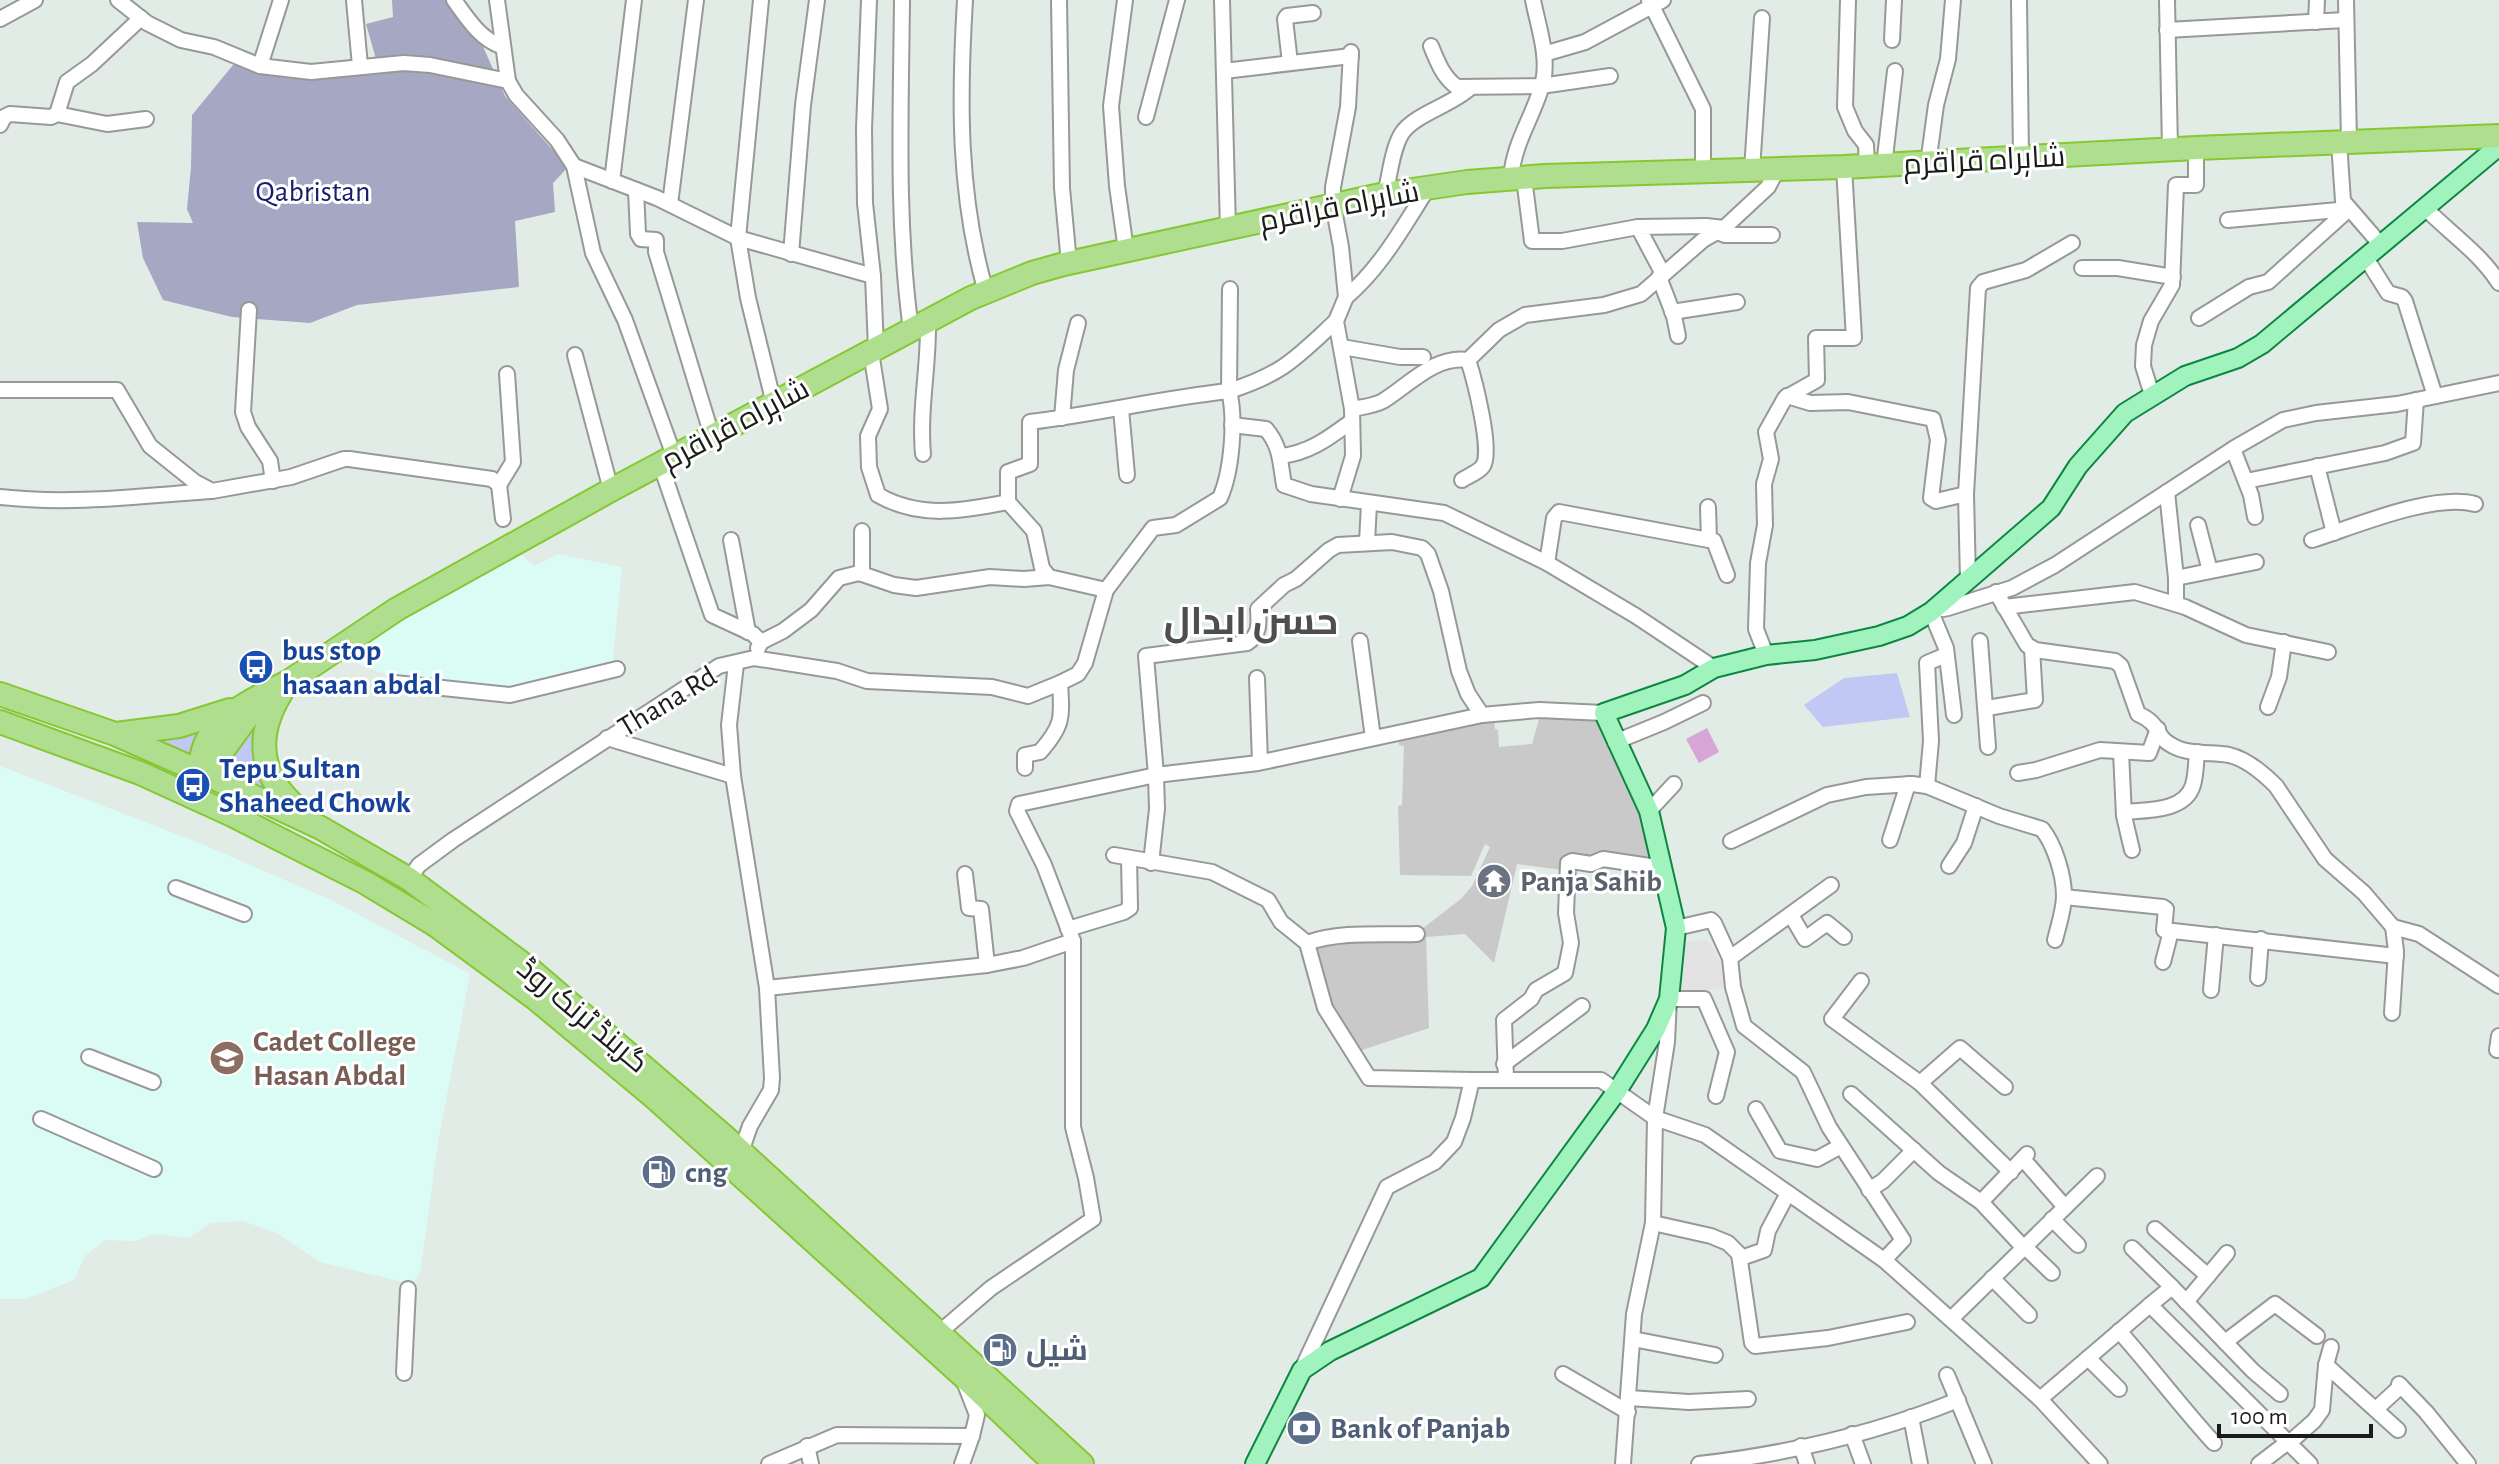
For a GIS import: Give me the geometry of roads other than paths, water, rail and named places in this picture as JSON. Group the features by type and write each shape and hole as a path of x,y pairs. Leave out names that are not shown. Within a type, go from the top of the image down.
{"highway":[{"name":"شاہراہ قراقرم","path":"288,682 237,707 218,725 199,755 201,772 213,764 251,712 288,682 397,609 919,325 986,292 1032,273 1069,263 1385,194 1518,178 1928,164 2170,149 2499,136"},
{"path":"288,682 272,708 264,732 264,762 278,789 321,828"},
{"name":"گرینڈ ٹرنک روڈ","path":"0,694 115,734 201,772 321,828 409,879 531,970 724,1136 1082,1464"},
{"path":"115,734 179,726 237,707"},
{"name":"گرینڈ ٹرنک روڈ","path":"0,722 140,773 232,815 366,883 434,924 536,999 655,1098 962,1375 1055,1464"}],"main road":[{"path":"1255,1464 1302,1370 1330,1351 1481,1278 1617,1091 1656,1029 1669,999 1676,928 1649,811 1604,713 1685,685 1714,668 1766,655 1815,650 1879,636 1908,626 1931,611 2051,508 2078,466 2125,413 2185,376 2238,358 2262,344 2499,146"}],"street":[{"path":"0,19 35,0"},
{"path":"118,0 141,18 181,40 214,47 260,66 311,72 404,63 430,65 508,81"},
{"path":"260,66 281,0"},
{"path":"354,0 360,66"},
{"path":"454,0 491,43 501,46"},
{"path":"497,0 508,81 516,95 557,140 574,166 593,253 625,320 712,615 748,632 761,642"},
{"path":"612,181 634,0"},
{"path":"670,204 696,0"},
{"path":"761,0 738,238 748,298 774,404"},
{"path":"791,254 803,105 817,0"},
{"path":"869,0 864,129 865,203 873,276 873,350 880,409 868,436 869,467 878,495 898,507 958,510 1008,502"},
{"path":"902,0 899,114 902,266 929,356 920,427 923,454"},
{"path":"965,0 960,88 961,155 986,292"},
{"path":"1059,0 1062,173 1069,263"},
{"path":"1125,0 1111,106 1126,250"},
{"path":"1146,117 1177,0"},
{"path":"1222,0 1228,229"},
{"path":"1533,0 1544,54 1541,86 1512,158 1532,241 1562,241 1638,227 1706,226 1725,235 1772,235"},
{"path":"1848,0 1845,107 1855,131 1865,140 1875,166"},
{"path":"1892,40 1894,0"},
{"path":"1928,164 1930,137 1948,59 1953,0"},
{"path":"2019,0 2021,157"},
{"path":"2167,0 2170,149"},
{"path":"2316,22 2317,0"},
{"path":"2346,0 2343,201 2381,245"},
{"path":"1544,54 1585,42 1655,2 1703,109 1703,172"},
{"path":"1290,63 1285,19 1287,16 1313,13"},
{"path":"57,114 67,82 92,64 141,18"},
{"path":"1752,170 1762,18"},
{"path":"2167,30 2345,20"},
{"path":"1431,46 1450,82 1457,87 1541,86 1610,76"},
{"path":"1224,71 1351,54 1348,107 1333,187 1346,297"},
{"path":"1875,166 1895,71"},
{"path":"1385,194 1400,135 1408,126 1462,96 1470,88"},
{"path":"0,125 4,117 10,114 51,117 57,114 107,124 146,119"},
{"path":"2152,395 2143,366 2144,345 2151,321 2172,285 2176,185 2196,185 2196,148"},
{"path":"574,166 670,204 738,238 873,276"},
{"path":"1766,655 1756,629 1758,563 1765,525 1764,484 1771,459 1766,432 1787,396 1817,380 1816,338 1854,338 1844,167"},
{"path":"1468,360 1499,330 1525,315 1617,302 1641,294 1768,187 1777,170"},
{"path":"1049,577 1042,568 1034,531 1008,502 1008,472 1030,464 1030,422 1229,391 1263,380 1311,347 1336,321 1346,297 1361,284 1395,239 1428,188"},
{"path":"636,190 638,234 641,239 656,240 656,252 712,436"},
{"path":"2425,208 2466,248 2477,253 2499,283"},
{"path":"2228,220 2349,209"},
{"path":"2199,318 2249,287 2268,282 2349,209"},
{"path":"1638,227 1661,276 1678,336"},
{"path":"1968,580 1966,494 1978,288 1983,282 2026,270 2072,243"},
{"path":"2366,258 2388,293 2405,301 2435,396"},
{"path":"2082,268 2118,268 2173,277"},
{"path":"1025,768 1025,755 1040,752 1060,725 1060,683 1078,674 1085,663 1106,590 1153,528 1176,525 1220,498 1229,466 1233,405 1229,391 1230,289"},
{"path":"1672,312 1737,302"},
{"path":"249,310 243,412 248,427 270,461 273,481"},
{"path":"1336,321 1352,415 1353,456 1340,499"},
{"path":"1062,418 1066,370 1078,323"},
{"path":"1342,347 1400,357 1423,357"},
{"path":"575,355 611,490"},
{"path":"1281,456 1297,455 1327,440 1352,415 1381,402 1424,372 1454,358 1468,360"},
{"path":"1462,480 1482,467 1486,455 1476,385 1468,360"},
{"path":"503,519 499,485 513,462 507,374"},
{"path":"1954,715 1942,633 1931,611 2012,588 2055,565 2283,420 2416,400 2499,383"},
{"path":"0,390 117,390 150,446 195,482 212,491"},
{"path":"1787,396 1810,403 1848,402 1933,419 1938,440 1931,498 1944,500 1966,494"},
{"path":"2246,481 2409,446 2413,443 2416,400"},
{"path":"1121,409 1127,475"},
{"path":"1232,425 1266,429 1276,441 1281,456 1284,485 1311,494 1444,513 1547,563 1636,616 1714,668"},
{"path":"2233,449 2246,481 2255,517"},
{"path":"0,497 27,500 99,499 212,491 291,477 344,459 492,479 499,485"},
{"path":"2317,466 2334,533"},
{"path":"2167,492 2176,604"},
{"path":"2312,540 2437,502 2459,500 2475,504"},
{"path":"1367,542 1369,504"},
{"path":"1708,507 1709,540"},
{"path":"1547,563 1554,518 1559,512 1709,540 1717,544 1727,575"},
{"path":"2198,525 2210,571"},
{"path":"862,531 862,574"},
{"path":"731,540 748,632"},
{"path":"1151,863 1157,809 1146,656 1247,643 1257,631 1258,609 1284,585 1338,545 1367,542 1413,544 1428,554 1441,591 1459,671 1468,694 1482,715"},
{"path":"2176,578 2256,562"},
{"path":"754,658 761,642 783,631 811,610 839,578 862,574 894,585 916,588 990,577 1049,577 1106,590"},
{"path":"1996,592 2027,645 2115,661 2121,666 2138,714 2154,722 2163,740 2176,749 2245,761 2267,777 2325,859 2364,893 2393,927 2419,934 2499,986"},
{"path":"2004,607 2135,592 2209,616 2246,635 2328,652"},
{"path":"1360,641 1373,738"},
{"path":"1980,641 1988,747"},
{"path":"2268,707 2279,677 2284,642"},
{"path":"1987,708 2035,700 2032,648"},
{"path":"1927,786 1931,741 1927,663 1946,655"},
{"name":"Thana Rd","path":"409,879 419,865 453,840 719,666 754,658 837,671 867,681 992,687 1028,696 1060,683"},
{"path":"736,664 729,725 733,776 767,988 772,1078 771,1090 750,1126 741,1152"},
{"path":"395,683 510,695 617,669"},
{"path":"1257,678 1260,762"},
{"path":"1615,742 1703,703"},
{"path":"940,1332 991,1288 1093,1219 1073,1127 1071,935 1017,806 1156,775 1260,762 1482,715 1539,710 1604,713"},
{"path":"2018,773 2088,752 2149,753 2158,729"},
{"path":"607,738 733,776"},
{"path":"2121,752 2124,812 2132,850"},
{"path":"2124,812 2176,804 2192,786 2197,752"},
{"path":"1649,811 1674,784"},
{"path":"1890,840 1908,784"},
{"path":"1731,841 1827,795 1866,787 1927,786 2042,829 2058,865 2064,897 2055,940"},
{"path":"1949,866 1964,843 1976,806"},
{"path":"767,988 987,965 1023,958 1130,908 1121,856 1212,872 1268,900 1281,922 1307,943 1325,1008 1369,1078 1601,1080 1655,1118 1705,1135 1884,1260 2040,1399 2100,1464"},
{"path":"1506,1080 1504,1020 1531,999 1536,990 1565,973 1568,966 1571,943 1566,913 1568,863 1591,864 1603,859 1663,868"},
{"path":"965,874 969,908 981,909 987,965"},
{"path":"1730,958 1831,885"},
{"path":"176,888 244,914"},
{"path":"2064,897 2163,907 2166,909 2162,928 2171,931 2396,956"},
{"path":"1791,915 1805,939 1827,923 1844,937"},
{"path":"1676,928 1711,920 1730,958 1733,987 1744,1026 1803,1072 1829,1127 1903,1240 1884,1260"},
{"path":"2392,1013 2396,956 2393,927"},
{"path":"2163,962 2171,931"},
{"path":"1307,943 1318,939 1417,934"},
{"path":"2211,990 2216,935"},
{"path":"2258,978 2261,939"},
{"path":"1861,981 1832,1019 1920,1083 2011,1172"},
{"path":"1623,1464 1634,1314 1653,1223 1655,1118 1667,1042 1669,999 1704,999 1727,1052 1716,1096"},
{"path":"1504,1064 1582,1006"},
{"path":"1920,1083 1956,1048 1960,1048 2005,1087"},
{"path":"89,1057 153,1082"},
{"path":"1302,1370 1387,1187 1435,1162 1454,1142 1472,1080"},
{"path":"1851,1094 1939,1173 1981,1202 2052,1273"},
{"path":"1756,1109 1780,1151 1817,1159 1841,1146"},
{"path":"41,1119 154,1169"},
{"path":"724,1136 750,1126"},
{"path":"1869,1190 1883,1181 1914,1150"},
{"path":"1981,1202 2025,1157 2065,1207"},
{"path":"1951,1319 2097,1176"},
{"path":"1741,1258 1764,1250 1768,1231 1788,1193"},
{"path":"2052,1219 2078,1245"},
{"path":"1653,1223 1728,1243 1741,1258 1752,1343 1755,1346 1828,1338 1907,1322"},
{"path":"2155,1229 2208,1276"},
{"path":"2132,1248 2280,1394"},
{"path":"2186,1302 2227,1253"},
{"path":"1992,1278 2029,1315"},
{"path":"2040,1399 2172,1287"},
{"path":"404,1373 408,1289"},
{"path":"2225,1342 2272,1304 2317,1336"},
{"path":"2150,1305 2310,1464"},
{"path":"2119,1331 2214,1443"},
{"path":"1633,1339 1715,1355"},
{"path":"2259,1464 2314,1421 2322,1410 2326,1365 2331,1347"},
{"path":"2088,1358 2119,1389"},
{"path":"2326,1365 2398,1430"},
{"path":"1563,1374 1629,1405 1748,1399"},
{"path":"962,1375 977,1415 962,1464"},
{"path":"1947,1375 1984,1464"},
{"path":"2376,1409 2400,1385 2468,1464"},
{"path":"1699,1464 1748,1461 1911,1417 1958,1400"},
{"path":"977,1415 1004,1414"},
{"path":"1911,1417 1920,1464"},
{"path":"1852,1434 1863,1464"},
{"path":"769,1464 837,1435 972,1436"},
{"path":"807,1446 811,1464"},
{"path":"1801,1446 1807,1464"}],"place":[{"name":"bus stop hasaan abdal","path":"256,667"},
{"name":"Tepu Sultan Shaheed Chowk","path":"193,785"},
{"name":"Panja Sahib","path":"1494,881"},
{"name":"Cadet College Hasan Abdal","path":"227,1058"},
{"name":"cng","path":"659,1172"},
{"name":"شیل","path":"1000,1350"},
{"name":"Bank of Panjab","path":"1304,1428"}],"district":[{"name":"حسن ابدال","path":"1251,621"}],"park label":[{"name":"Qabristan","path":"313,191"}]}
